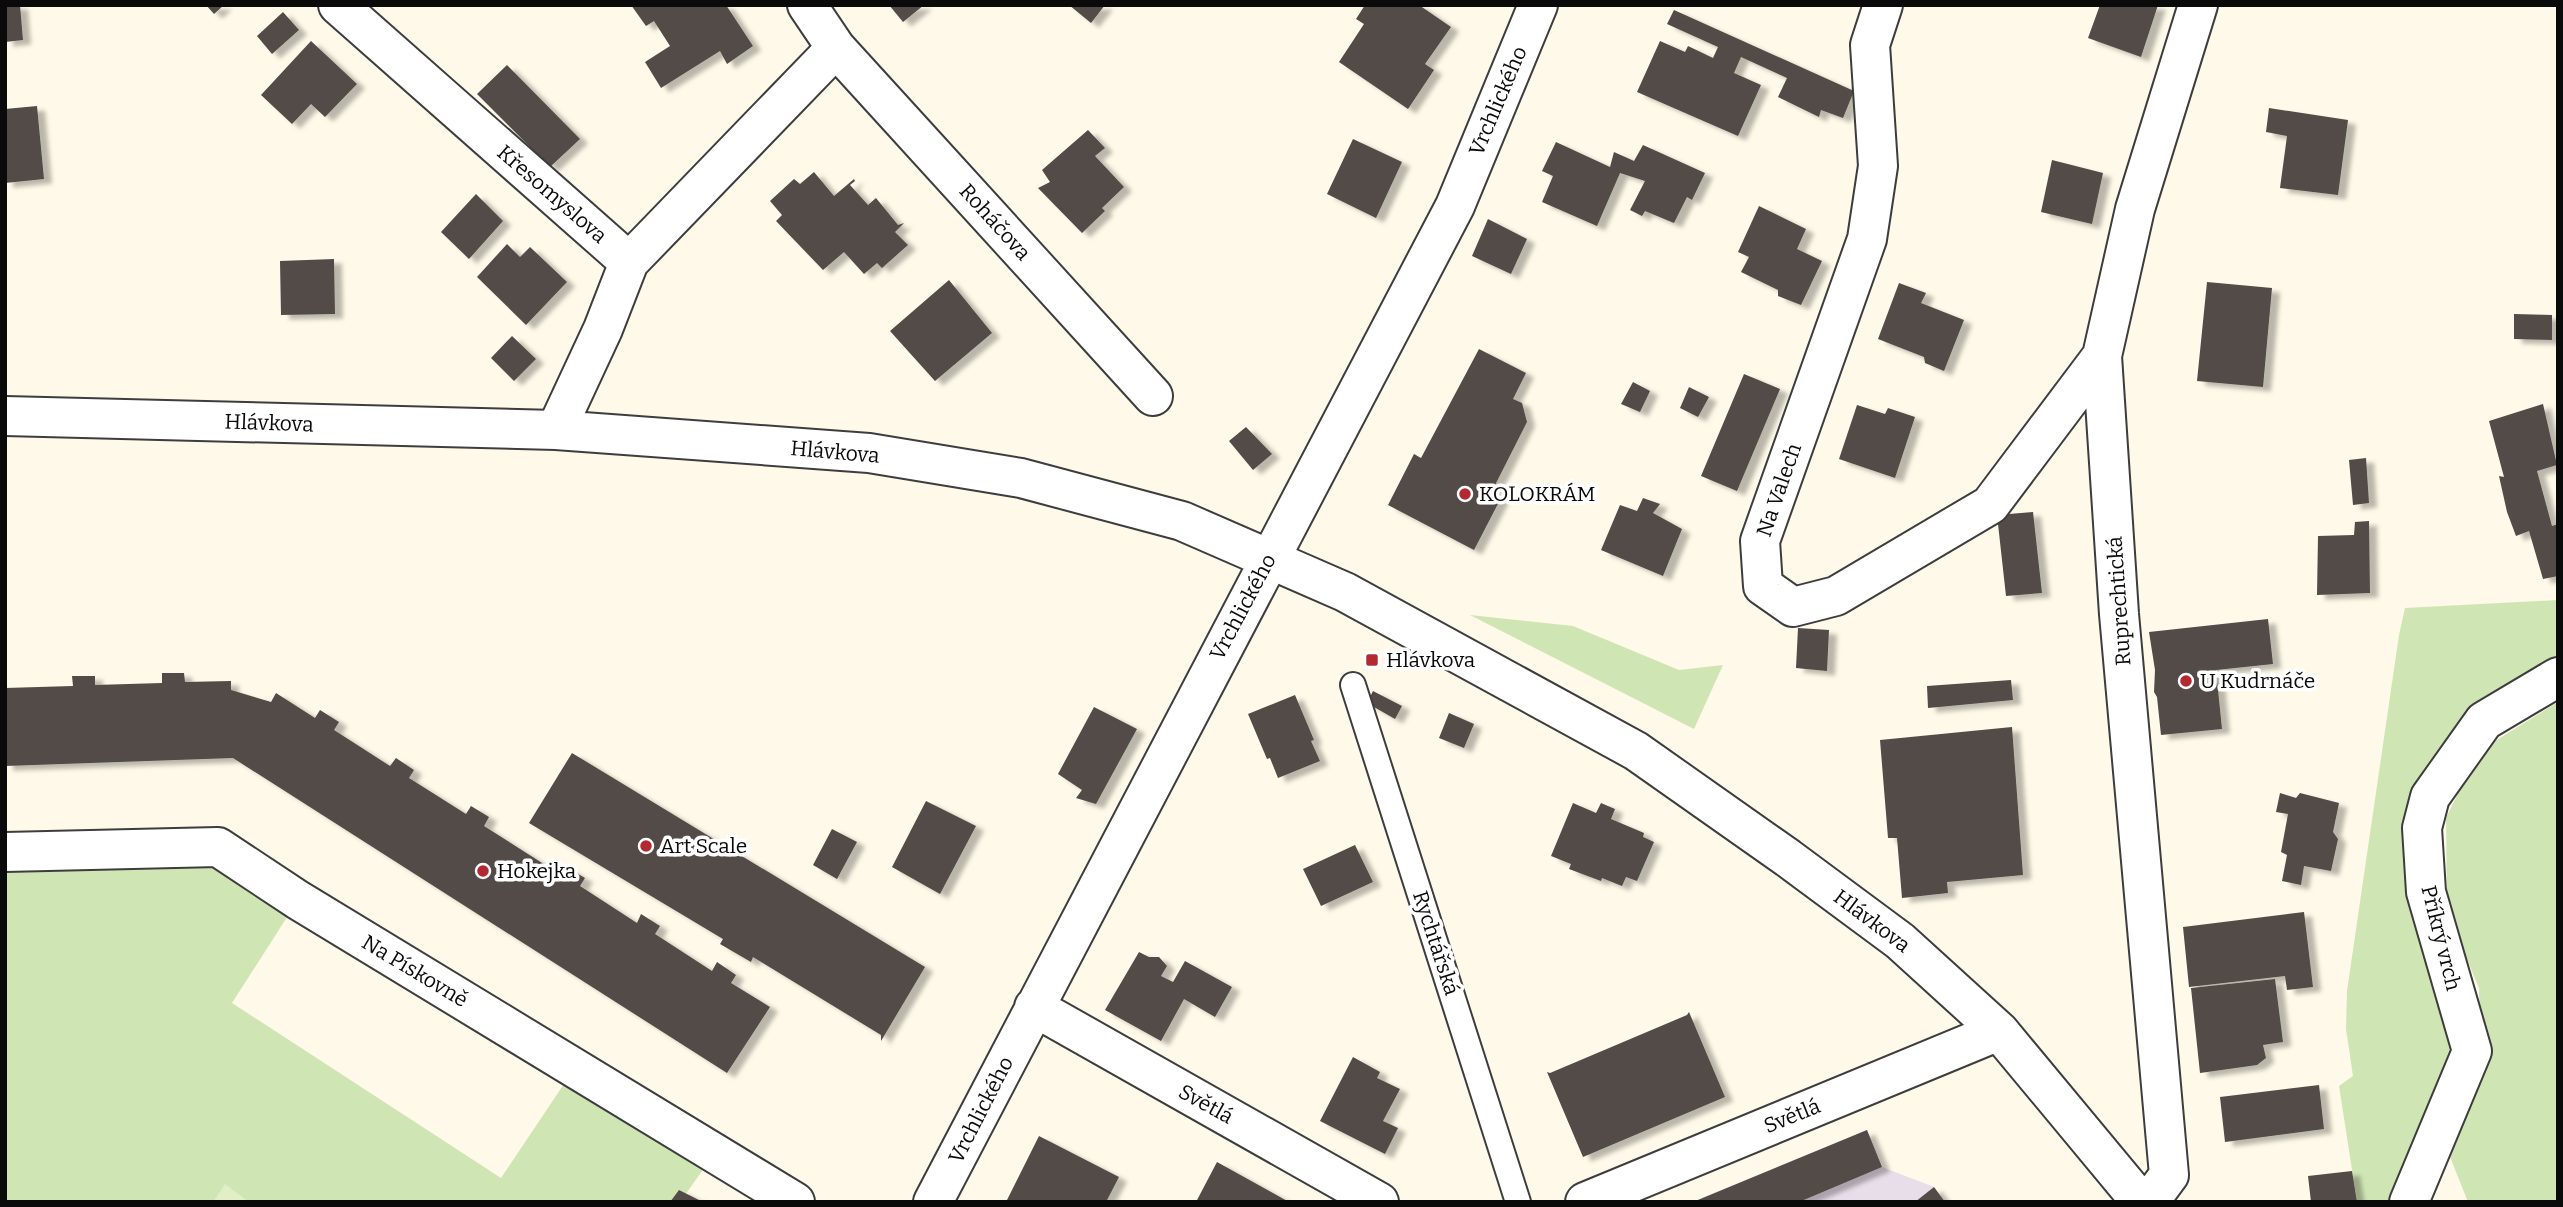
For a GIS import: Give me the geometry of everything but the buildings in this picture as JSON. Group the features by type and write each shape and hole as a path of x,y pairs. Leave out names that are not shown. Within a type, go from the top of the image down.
{"street":[{"name":"Křesomyslova","path":"338,5 629,261"},
{"name":"Roháčova","path":"807,5 836,48 1153,396"},
{"name":"Vrchlického","path":"933,1202 1455,206 1538,5"},
{"name":"Na Valech","path":"1883,5 1870,45 1878,166 1867,239 1760,541 1763,586 1793,607 1836,597 1990,505 2102,356"},
{"name":"Ruprechtická","path":"2149,1202 2169,1175 2120,627 2102,356 2135,209 2198,5"},
{"path":"556,430 603,329 629,261 836,48"},
{"name":"Hlávkova","path":"5,416 556,430 869,453 1021,478 1182,520 1345,592 1636,751 1900,941 1999,1031 2141,1202"},
{"name":"Příkrý vrch","path":"2409,1202 2472,1051 2426,892 2422,828 2430,797 2484,722 2558,677"},
{"name":"Na Pískovně","path":"5,852 218,847 298,900 795,1202"},
{"name":"Světlá","path":"1034,1007 1379,1202"},
{"name":"Světlá","path":"1585,1202 1999,1031"}],"lane":[{"name":"Rychtářská","path":"1353,685 1518,1202"}],"shaded area":[{"path":"1867,1130 1882,1167 1934,1187 1945,1202 1692,1202"}],"green space":[{"path":"2558,600 2558,658 2427,789 2456,1025 2453,1076 2397,1202 2357,1202 2339,1086 2353,1076 2346,1029 2347,991 2405,608"},
{"path":"1470,615 1573,626 1679,670 1723,665 1694,729"},
{"path":"2558,702 2558,1202 2468,1202 2450,1157 2481,1080 2479,988 2447,911 2446,818 2479,751"},
{"path":"217,864 298,900 232,1003 501,1178 566,1081 707,1164 680,1202 5,1202 5,868"},
{"path":"225,1184 249,1202 213,1202"}],"place":[{"name":"KOLOKRÁM","path":"1465,494"},
{"name":"Hlávkova","path":"1372,660"},
{"name":"U Kudrnáče","path":"2186,681"},
{"name":"Art Scale","path":"646,846"},
{"name":"Hokejka","path":"483,871"}]}
